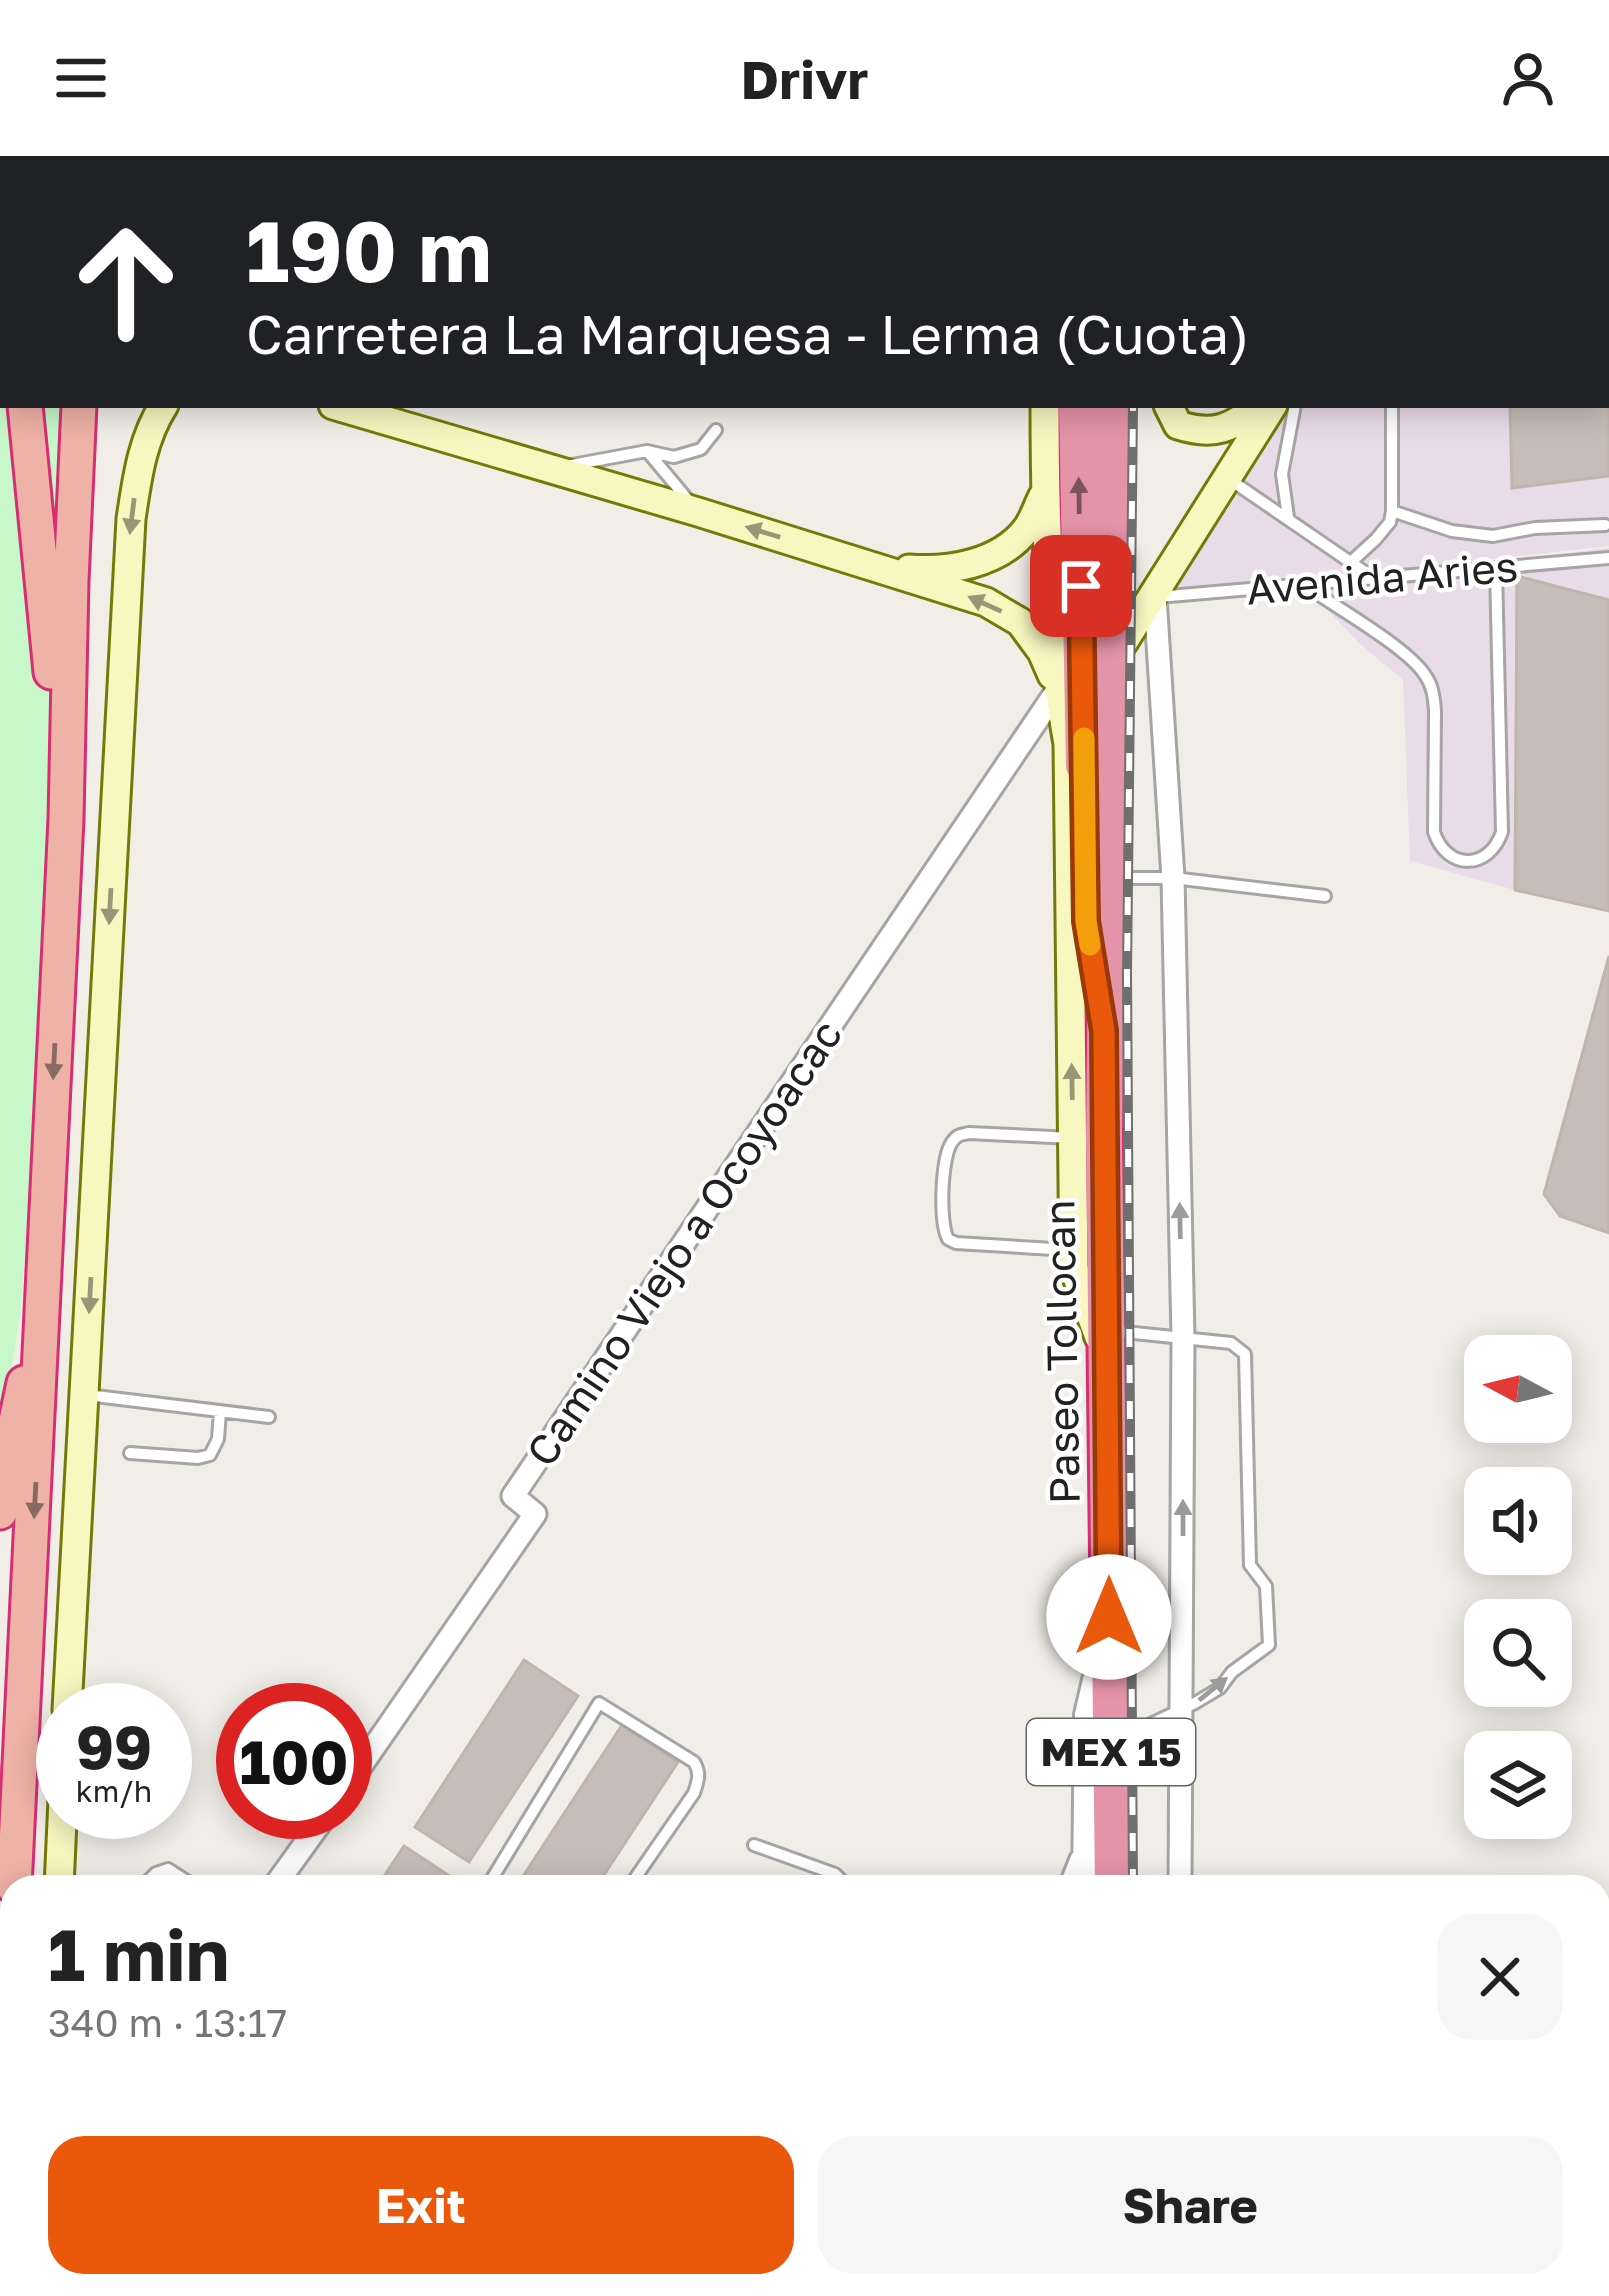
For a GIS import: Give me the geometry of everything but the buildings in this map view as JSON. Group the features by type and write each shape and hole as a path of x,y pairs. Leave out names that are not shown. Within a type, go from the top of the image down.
{"highway":[{"path":"25,408 67,819"},
{"path":"15,1875 67,819 70,581 80,408"},
{"path":"1077,408 1086,921 1104,1031"},
{"name":"MEX 15","path":"1104,1031 1112,408"},
{"name":"Paseo Tollocan","path":"1104,1031 1113,1875"},
{"path":"0,1512 42,1300"}],"main road":[{"path":"69,1683 131,519 140,462 162,408"},
{"path":"343,408 986,602 1020,622 1042,652 1058,689"},
{"path":"1045,408 1045,493 1058,689 1067,744 1074,1269 1108,1346"},
{"path":"1170,408 1178,425 1199,432 1228,428 1257,408"},
{"path":"1109,665 1272,408"},
{"path":"875,566 925,570 959,567 993,556 1025,531 1045,493"},
{"path":"59,1875 61,1839"}],"street":[{"path":"1155,597 1173,878 1183,1338 1180,1875"},
{"name":"Camino Viejo a Ocoyoacac","path":"372,1750 535,1514 513,1496 1058,689"},
{"path":"1085,1875 1087,1715 1109,1617"},
{"path":"283,1875 309,1839"}],"lane":[{"path":"1288,517 1282,474 1294,408"},
{"path":"1351,562 1390,522 1392,408"},
{"path":"551,469 647,451 674,457 701,449 716,430"},
{"path":"647,451 698,512"},
{"path":"1228,478 1375,579"},
{"path":"1392,511 1452,531 1493,536 1535,528 1605,525"},
{"name":"Avenida Aries","path":"1155,597 1609,558"},
{"path":"1304,585 1410,657 1425,674 1435,711 1434,832 1449,856 1469,861 1489,855 1502,832 1496,568"},
{"path":"1108,878 1173,878 1325,896"},
{"path":"1072,1138 958,1135 946,1160 942,1223 948,1239 956,1243 1074,1250"},
{"path":"1108,1346 1183,1338 1232,1343 1245,1354 1250,1565 1266,1586 1270,1645 1232,1672 1220,1688 1111,1743"},
{"path":"83,1394 269,1417"},
{"path":"130,1453 210,1455 218,1439 220,1411"},
{"path":"494,1875 599,1703 694,1762 698,1769 694,1793 637,1875"},
{"path":"1069,1875 1087,1818"},
{"path":"754,1845 836,1875"}],"shaded area":[{"path":"1284,408 1609,408 1609,546 1155,597"},
{"path":"1609,548 1609,911 1410,861 1403,680 1359,643 1304,585"}],"green space":[{"path":"0,408 70,408 63,759 20,1317 0,1426"}],"railway":[{"path":"1133,408 1127,975 1133,1875"}],"slow traffic":[{"path":"1084,738 1090,945"}],"route":[{"path":"1081,586 1086,921 1104,1031 1109,1617"}]}
